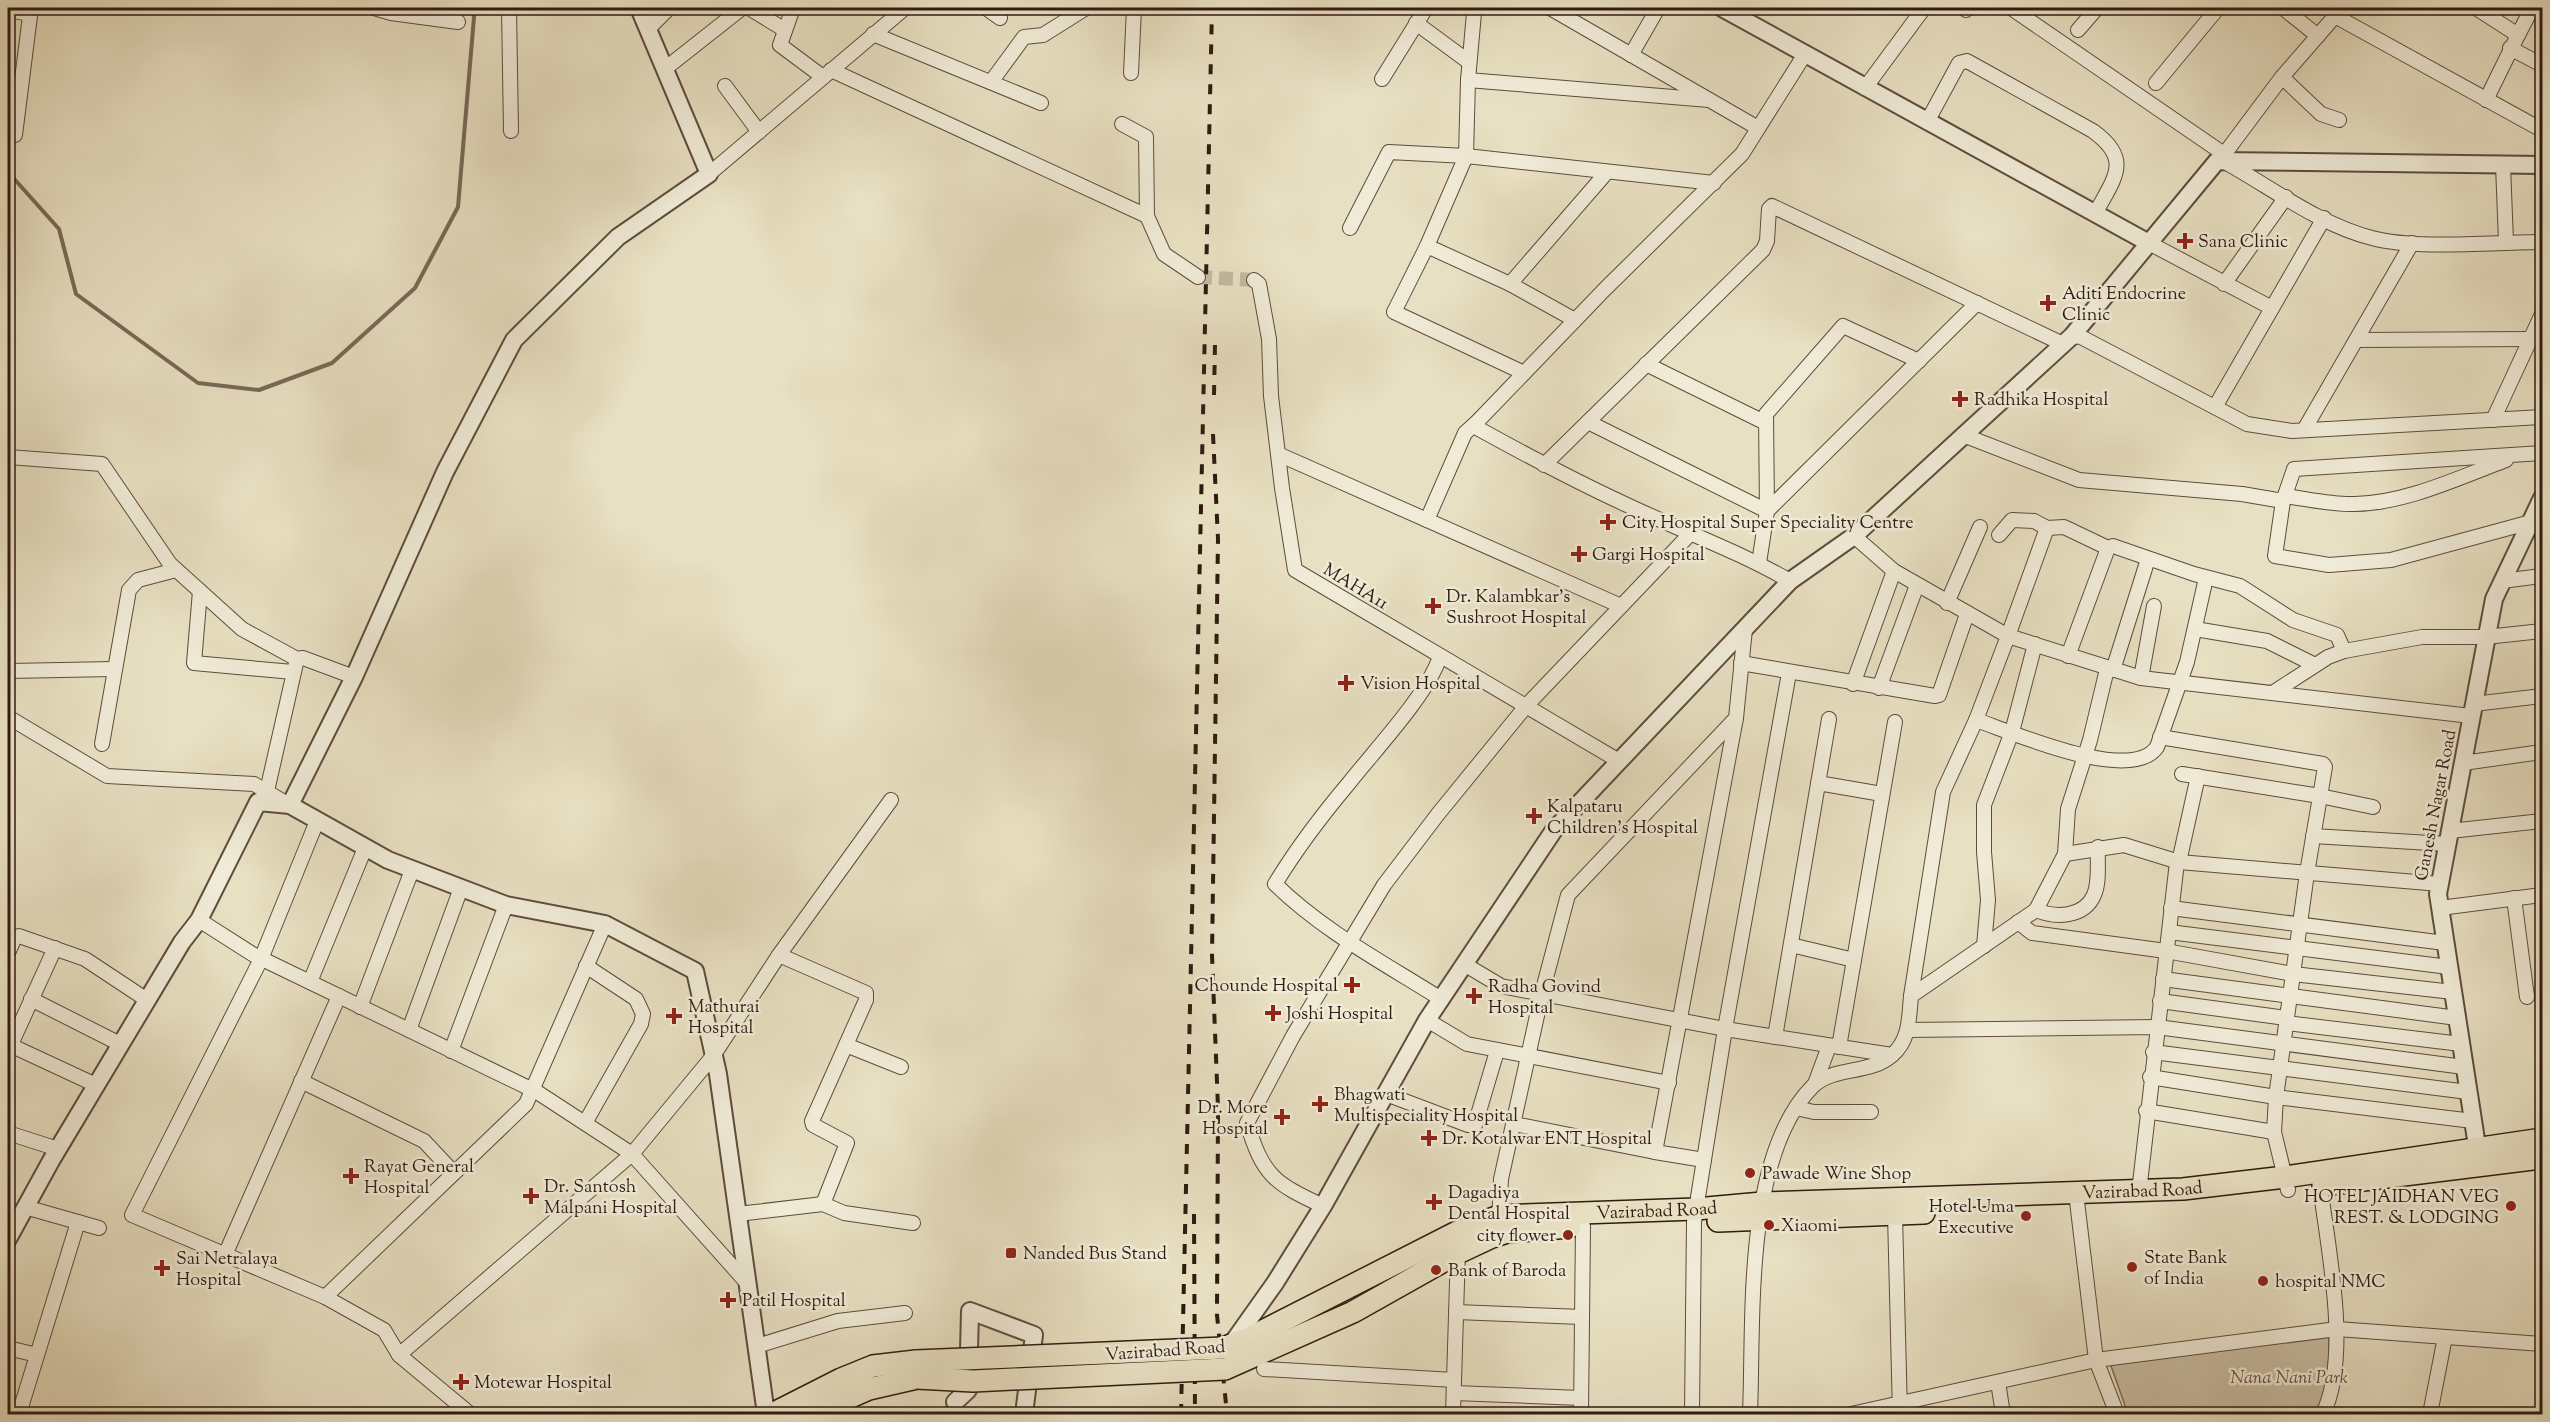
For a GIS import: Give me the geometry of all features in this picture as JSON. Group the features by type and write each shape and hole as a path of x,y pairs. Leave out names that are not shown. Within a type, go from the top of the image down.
{"main road":[{"name":"Vazirabad Road","path":"1500,1225 1583,1226 1760,1211 2077,1200 2139,1192 2286,1184 2320,1185 2478,1156 2542,1139"},
{"name":"Vazirabad Road","path":"1760,1211 1895,1214 2286,1184 2478,1156 2542,1158"},
{"name":"Vazirabad Road","path":"772,1414 841,1379 873,1366 917,1369 1227,1347 1324,1301 1500,1225 1695,1216"},
{"name":"Vazirabad Road","path":"812,1414 917,1369 973,1381 1225,1369 1353,1312 1457,1242"}],"street":[{"path":"374,8 391,13 458,22"},
{"path":"509,8 511,131"},
{"path":"639,8 709,174"},
{"path":"648,29 669,8"},
{"path":"666,69 742,8"},
{"path":"749,8 785,30"},
{"path":"793,8 780,45 827,74 1147,216"},
{"path":"291,805 354,677 445,472 514,340 618,237 709,174 905,8"},
{"path":"986,8 1000,18"},
{"path":"991,82 1024,37 1043,35 1086,8"},
{"path":"1131,73 1136,21 1134,8"},
{"path":"1382,79 1426,8"},
{"path":"1476,8 1469,62 1466,156 1427,246 1394,312 1524,373"},
{"path":"1550,8 1758,128"},
{"path":"1631,55 1658,8"},
{"path":"1722,8 2095,214 2272,308"},
{"path":"1865,88 1924,8"},
{"path":"2078,30 2097,8"},
{"path":"2156,83 2218,8"},
{"path":"2283,8 2318,36"},
{"path":"2476,8 2518,35"},
{"path":"2486,100 2532,8"},
{"path":"2015,9 2222,158 2353,233 2374,239 2412,243 2542,242"},
{"path":"8,10 30,11 15,135"},
{"path":"1227,1347 1275,1283 1323,1206 1427,1020 1554,830 1790,581 1854,536 2068,340 2147,242 2222,158 2282,77 2339,12 2486,100 2542,130"},
{"path":"1416,23 1469,62"},
{"path":"873,34 1041,103"},
{"path":"2511,48 2542,65"},
{"path":"1427,520 1464,433 1742,154 1804,54"},
{"path":"1927,122 1959,63 1963,61 2020,90 2093,130 2115,151 2116,170 2095,214"},
{"path":"2282,77 2321,114 2339,120"},
{"path":"1468,80 1709,100"},
{"path":"725,86 759,132"},
{"path":"1122,124 1146,136 1147,216 1164,254 1198,278"},
{"path":"1350,228 1389,152 1466,156 1714,183"},
{"path":"2222,158 2542,165"},
{"path":"2503,165 2506,242"},
{"path":"1510,284 1607,172"},
{"path":"2224,284 2286,196"},
{"path":"1544,465 1763,250 1767,241 1769,208 1772,206 1977,303 2068,340 2081,337 2247,424 2269,429 2304,430 2542,417"},
{"path":"2215,407 2324,218"},
{"path":"2304,430 2412,243"},
{"path":"1427,246 1510,284 1575,320"},
{"name":"MAHA11","path":"1254,280 1260,284 1266,317 1278,454 1295,570 1619,761"},
{"path":"1767,511 1977,303"},
{"path":"2493,420 2542,314"},
{"path":"1759,563 1767,511 1766,414 1843,326 1918,361"},
{"path":"2357,340 2531,339"},
{"path":"1646,364 1766,423"},
{"path":"1588,422 1767,511"},
{"path":"1476,423 1479,429 1544,465 1759,563 1790,581"},
{"path":"1964,435 2079,480 2353,504 2384,501 2449,481 2519,455"},
{"path":"2538,509 2391,560 2329,565 2275,556 2284,499 2294,469 2542,453"},
{"path":"1278,454 1621,606"},
{"path":"8,457 102,464 164,558 247,633 295,665"},
{"name":"Ganesh Nagar Road","path":"2478,1156 2440,908 2440,884 2494,599 2538,509"},
{"path":"1999,535 2012,520 2034,521 2047,528 2064,527 2109,548 2113,546 2206,578 2250,590 2293,620 2337,635 2344,651"},
{"path":"1947,603 1980,527"},
{"path":"1815,1084 1824,1079 1880,1065 1900,1048 1908,1030 1911,996 1944,792 1976,720 2047,528"},
{"path":"1323,1206 1286,1188 1267,1173 1247,1123 1293,1036 1384,885 1438,814 1527,705 1691,533"},
{"path":"1854,536 1894,571 2008,636 2141,678 2179,684 2473,710 2542,696"},
{"path":"2068,656 2109,548"},
{"path":"1911,996 2036,910 2065,854 2068,809 2110,669 2148,558"},
{"path":"102,744 129,590 133,584 143,578 176,570"},
{"path":"1853,684 1894,571"},
{"path":"2502,581 2542,576"},
{"path":"1976,720 2085,757 2121,760 2145,758 2152,754 2179,684 2195,629 2206,578"},
{"path":"1879,688 1917,585"},
{"path":"200,591 194,663 295,665"},
{"path":"2141,678 2154,606"},
{"path":"1741,663 1853,684 1939,695 1967,614"},
{"path":"1655,1152 1736,718 1745,629"},
{"path":"2195,629 2267,641 2315,665"},
{"path":"2274,692 2315,665 2344,651 2422,638 2486,637 2542,631"},
{"path":"1984,946 1988,900 1984,805 2012,732 2035,645"},
{"path":"1440,656 1437,667 1420,692 1316,825 1275,884 1300,909 1441,999"},
{"path":"267,792 295,665 303,658 354,677"},
{"path":"8,671 114,669"},
{"path":"1692,1414 1695,1216 1725,1029 1789,673"},
{"path":"8,717 107,776 254,784 365,848 412,870 506,905 605,924 695,971 718,1074 766,1414"},
{"path":"1500,1225 1501,1179 1542,993 1568,895 1736,718"},
{"path":"1775,1037 1829,719"},
{"path":"1750,1414 1760,1211 1771,1158 1796,1108 1815,1084 1834,1047 1854,960 1895,722"},
{"path":"2160,737 2323,764 2325,767 2307,873 2276,1097 2274,1132 2286,1184"},
{"path":"2463,763 2542,752"},
{"path":"2182,774 2320,796 2373,807"},
{"path":"2139,1192 2146,1111 2171,908 2178,862 2198,776"},
{"path":"1818,783 1882,795"},
{"path":"399,1355 632,1154 713,1056 779,955 891,801"},
{"path":"8,1239 120,1044 182,942 199,920 258,802 291,805"},
{"path":"317,820 261,959 132,1215 325,1297 384,1330 399,1355 470,1414"},
{"path":"2313,837 2449,837 2542,821"},
{"path":"2065,854 2098,847 2138,848 2178,862 2440,884"},
{"path":"2036,910 2053,916 2081,910 2090,903 2097,885 2098,847"},
{"path":"310,982 365,848"},
{"path":"360,1006 412,870"},
{"path":"409,1030 461,888"},
{"path":"2440,908 2542,895"},
{"path":"2514,898 2527,998"},
{"path":"451,1051 506,905"},
{"path":"2171,908 2445,943"},
{"path":"199,920 261,959 532,1090 632,1154 748,1284"},
{"path":"2018,922 2032,933 2166,951 2293,974 2453,992"},
{"path":"325,1297 526,1104 605,924"},
{"path":"2169,932 2449,967"},
{"path":"8,953 17,935 89,961 147,1000"},
{"path":"1791,945 1854,960"},
{"path":"55,948 9,1048 96,1085"},
{"path":"779,955 866,993 866,1000 812,1121 813,1125 847,1143 823,1204"},
{"path":"1464,964 1501,986 1725,1029 1892,1055"},
{"path":"585,1123 641,1023 643,1014 636,999 586,966"},
{"path":"2163,979 2457,1018"},
{"path":"225,1255 339,996"},
{"path":"31,999 120,1044"},
{"path":"2160,1001 2461,1044"},
{"path":"1427,1020 1467,1044 1528,1058 1669,1083"},
{"path":"1908,1030 2157,1027 2464,1067"},
{"path":"846,1045 901,1067"},
{"path":"1386,1094 1468,1125 1475,1125 1497,1050"},
{"path":"2153,1052 2468,1092"},
{"path":"2150,1077 2276,1097 2473,1122"},
{"path":"301,1081 424,1141 454,1173"},
{"path":"1796,1108 1824,1113 1871,1112"},
{"path":"2146,1111 2274,1132"},
{"path":"1514,1124 1704,1160"},
{"path":"8,1133 58,1149"},
{"path":"2320,1185 2337,1329 2331,1398 2323,1414"},
{"path":"2077,1200 2096,1360 2117,1414"},
{"path":"738,1214 823,1204 844,1213 913,1223"},
{"path":"26,1207 99,1228"},
{"path":"1895,1214 1900,1409"},
{"path":"19,1414 78,1222"},
{"path":"1581,1414 1583,1226"},
{"path":"1453,1414 1457,1242"},
{"path":"955,1402 968,1390 970,1311 1034,1335 1024,1414"},
{"path":"1456,1312 1582,1317"},
{"path":"756,1346 838,1321 905,1313"},
{"path":"1851,1414 1900,1409 1998,1382 2096,1360 2337,1329 2542,1344"},
{"path":"2430,1414 2445,1337"},
{"path":"8,1348 37,1355"},
{"path":"1264,1369 1581,1398"},
{"path":"1998,1382 2002,1414"}],"green space":[{"name":"Nana Nani Park","path":"2329,1334 2326,1388 2321,1407 2316,1414 2128,1414 2110,1363"}],"waterway":[{"path":"8,172 59,229 76,294 198,383 259,390 332,363 415,288 458,207 474,17 472,8"}],"tunnel":[{"path":"1198,277 1254,280"}],"railway":[{"path":"1181,1414 1212,8"},
{"path":"1214,395 1215,344"},
{"path":"1213,434 1218,539 1212,955 1218,1108 1217,1315 1227,1414"},
{"path":"1194,1214 1195,1414"}],"place":[{"name":"Sana Clinic","path":"2185,241"},
{"name":"Aditi Endocrine Clinic","path":"2048,303"},
{"name":"Radhika Hospital","path":"1960,399"},
{"name":"City Hospital Super Speciality Centre","path":"1608,522"},
{"name":"Gargi Hospital","path":"1579,554"},
{"name":"Dr. Kalambkar's Sushroot Hospital","path":"1433,606"},
{"name":"Vision Hospital","path":"1346,683"},
{"name":"Kalpataru Children's Hospital","path":"1534,816"},
{"name":"Chounde Hospital","path":"1352,985"},
{"name":"Radha Govind Hospital","path":"1474,996"},
{"name":"Joshi Hospital","path":"1273,1013"},
{"name":"Mathurai Hospital","path":"674,1016"},
{"name":"Bhagwati Multispeciality Hospital","path":"1320,1104"},
{"name":"Dr. More Hospital","path":"1282,1117"},
{"name":"Dr. Kotalwar ENT Hospital","path":"1429,1138"},
{"name":"Pawade Wine Shop","path":"1750,1173"},
{"name":"Rayat General Hospital","path":"351,1176"},
{"name":"Dr. Santosh Malpani Hospital","path":"531,1196"},
{"name":"Dagadiya Dental Hospital","path":"1434,1202"},
{"name":"HOTEL JAIDHAN VEG REST. & LODGING","path":"2511,1206"},
{"name":"Hotel Uma Executive","path":"2026,1216"},
{"name":"Xiaomi","path":"1769,1225"},
{"name":"city flower","path":"1568,1235"},
{"name":"Nanded Bus Stand","path":"1011,1253"},
{"name":"State Bank of India","path":"2132,1267"},
{"name":"Sai Netralaya Hospital","path":"162,1268"},
{"name":"Bank of Baroda","path":"1436,1270"},
{"name":"hospital NMC","path":"2263,1281"},
{"name":"Patil Hospital","path":"728,1300"},
{"name":"Motewar Hospital","path":"461,1382"}]}
